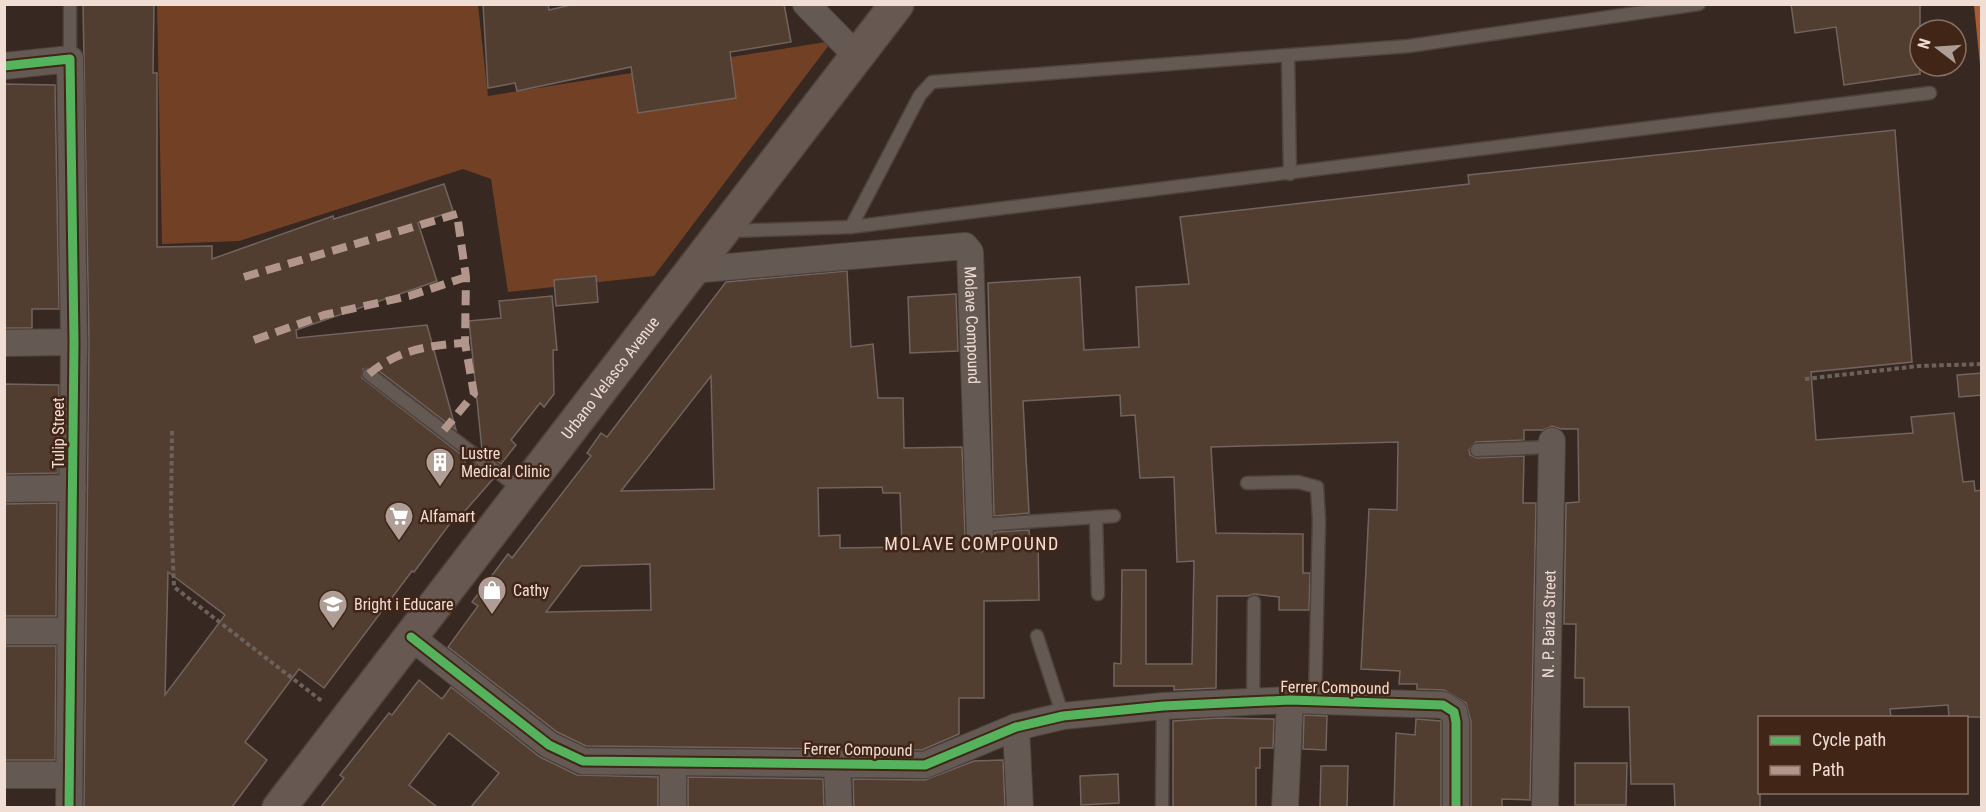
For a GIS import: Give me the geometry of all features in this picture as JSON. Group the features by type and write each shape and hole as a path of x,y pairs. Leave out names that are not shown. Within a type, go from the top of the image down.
{"main road":[{"name":"Urbano Velasco Avenue","path":"279,807 897,4"}],"street":[{"path":"806,4 857,56"},
{"path":"4,66 70,58"},
{"name":"Tulip Street","path":"69,807 69,631 74,342 70,58"},
{"name":"Molave Compound","path":"693,270 965,246 970,252 980,531"},
{"path":"4,343 74,342"},
{"name":"N. P. Baiza Street","path":"1545,807 1552,444"},
{"path":"4,489 73,488"},
{"path":"4,631 69,631"},
{"name":"Ferrer Compound","path":"411,638 549,745 583,761 925,765 1016,727 1063,716 1163,706 1253,701 1303,700 1443,705 1454,712 1456,722 1456,807"},
{"path":"1285,807 1303,700"},
{"path":"1016,727 1020,807"},
{"path":"673,762 673,807"},
{"path":"837,764 838,807"},
{"path":"4,775 69,775"}],"lane":[{"path":"70,4 70,58"},
{"path":"851,227 920,95 932,82 1409,45 1699,4"},
{"path":"1288,56 1290,174"},
{"path":"723,231 851,227 1930,93"},
{"path":"369,374 523,492"},
{"path":"1477,450 1552,444"},
{"path":"1246,483 1298,482 1317,487 1319,520 1303,700"},
{"path":"980,531 1114,516"},
{"path":"1096,517 1098,594"},
{"path":"1253,701 1254,602"},
{"path":"1037,636 1063,716"},
{"path":"1162,807 1163,706"}],"path":[{"path":"1805,379 1919,366 1982,364"},
{"path":"172,431 171,514 174,587 347,720"}],"shaded area":[{"path":"157,5 478,5 488,96 832,41 654,276 508,292 491,179 463,169 239,241 162,244"},
{"path":"1974,5 1981,5 1981,75"}],"building":[{"path":"83,4 154,4 153,73 157,73 157,247 212,246 212,259 333,216 334,219 444,184 453,211 418,223 437,281 296,330 297,338 427,325 456,430 374,367 363,369 362,378 463,456 466,466 474,464 493,479 457,520 454,518 324,688 299,669 245,742 267,760 232,807 84,807 89,342","holes":["168,572 225,615 165,695"]},
{"path":"483,4 548,4 549,10 575,4 784,4 791,42 730,52 736,98 638,113 631,67 517,91 515,83 488,88"},
{"path":"1791,4 1920,4 1920,18 1908,18 1908,76 1844,85 1836,27 1795,33"},
{"path":"4,84 55,85 59,309 32,309 32,328 4,328"},
{"path":"1895,130 1912,362 1811,372 1816,440 1913,433 1911,417 1954,413 1963,482 1974,481 1975,491 1982,490 1982,717 1949,716 1948,705 1890,709 1891,716 1758,716 1760,807 1675,807 1674,784 1631,784 1629,707 1584,707 1584,678 1575,678 1576,624 1564,624 1566,503 1579,502 1578,429 1561,429 1552,426 1543,430 1524,430 1524,440 1476,442 1469,450 1470,455 1477,458 1524,456 1523,503 1536,503 1530,800 1502,799 1502,807 1471,807 1471,722 1466,703 1444,690 1417,689 1417,684 1399,684 1400,671 1361,669 1369,509 1397,510 1398,442 1211,447 1216,533 1303,534 1303,573 1310,573 1309,610 1279,610 1279,597 1254,594 1217,596 1216,688 1174,690 1174,686 1114,686 1114,663 1121,664 1122,570 1146,570 1146,664 1192,664 1194,561 1177,562 1174,477 1140,478 1135,415 1121,416 1120,395 1023,401 1029,513 994,516 988,283 1080,277 1084,350 1139,347 1136,287 1189,284 1180,217 1469,184 1468,175"},
{"path":"847,271 851,347 873,344 878,398 903,398 904,448 962,447 965,538 968,545 980,552 987,550 993,543 995,532 1029,530 1030,539 1038,539 1039,600 984,601 984,698 959,698 959,734 922,750 586,746 557,732 448,647 478,606 472,602 508,554 512,558 591,456 587,453 601,433 607,437 726,282","holes":["711,376 714,489 621,491","882,487 883,493 900,493 902,547 840,548 840,535 819,536 818,488","650,564 651,610 546,612 581,566"]},
{"path":"596,276 598,302 556,306 554,280"},
{"path":"956,294 958,351 910,353 908,297"},
{"path":"552,296 557,350 553,350 554,394 544,407 540,403 511,440 516,445 501,464 482,450 469,321 501,318 499,301"},
{"path":"1982,373 1982,395 1959,397 1957,375"},
{"path":"4,384 59,385 58,473 4,474"},
{"path":"57,503 56,616 4,616 4,504"},
{"path":"4,646 56,646 55,760 4,760"},
{"path":"419,680 442,699 451,687 540,757 577,775 658,777 658,807 471,807 499,773 449,733 409,785 437,807 321,807 344,778 340,775 389,713 392,715"},
{"path":"1304,715 1327,716 1326,750 1303,749"},
{"path":"1220,718 1274,719 1273,748 1260,748 1260,768 1256,768 1256,807 1173,807 1173,721"},
{"path":"1416,719 1441,721 1441,807 1394,807 1396,733 1415,735"},
{"path":"1003,760 1005,807 854,807 853,779 925,780 974,761"},
{"path":"1575,763 1627,763 1626,805 1575,805"},
{"path":"1321,766 1348,766 1347,807 1320,807"},
{"path":"1118,774 1119,803 1081,805 1080,776"},
{"path":"688,777 823,779 824,807 688,807"}],"marked path":[{"path":"244,277 457,214 466,277 465,343 474,394 444,430"},
{"path":"254,340 324,315 409,296 466,277"},
{"path":"369,374 391,359 414,350 465,343"}],"cycle path":[{"path":"4,66 70,59 74,342 69,808"},
{"path":"411,637 549,745 583,761 925,765 1016,727 1063,716 1163,706 1290,700 1443,705 1454,712 1456,722 1456,808"}],"place":[{"name":"Lustre Medical Clinic","path":"440,488"},
{"name":"Alfamart","path":"399,542"},
{"name":"Cathy","path":"492,616"},
{"name":"Bright i Educare","path":"333,630"}],"district":[{"name":"MOLAVE COMPOUND","path":"972,544"}]}
